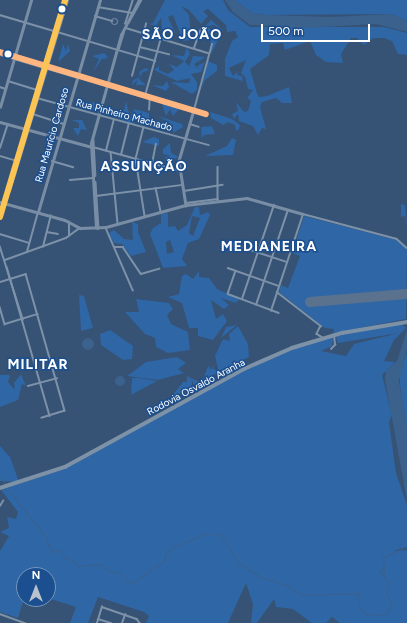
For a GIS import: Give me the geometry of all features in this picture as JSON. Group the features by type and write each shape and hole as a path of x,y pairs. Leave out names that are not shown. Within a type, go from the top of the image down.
{"highway":[{"name":"Rodovia Osvaldo Aranha","path":"0,488 65,467 244,369 322,338 407,322"}],"street":[{"path":"0,107 31,0"},
{"path":"0,217 66,0"},
{"name":"Rua Maurício Cardoso","path":"27,252 52,161 100,0"},
{"path":"125,26 131,12 133,0"},
{"path":"97,228 94,169 91,147 117,50 131,12 139,0"},
{"path":"98,7 131,12"},
{"path":"0,14 155,61"},
{"path":"95,16 112,21"},
{"path":"132,76 146,24"},
{"path":"125,26 144,34 208,52"},
{"path":"194,48 201,29"},
{"path":"145,96 161,38"},
{"path":"186,204 180,171 186,138 208,52 212,44"},
{"path":"140,47 169,54"},
{"path":"0,53 206,114"},
{"path":"8,81 39,90"},
{"path":"0,87 6,88"},
{"path":"149,110 150,97"},
{"name":"Rua Pinheiro Machado","path":"36,98 209,145"},
{"path":"32,114 63,124"},
{"path":"106,151 114,119"},
{"path":"0,122 180,171"},
{"path":"0,148 8,124"},
{"path":"121,155 129,124"},
{"path":"190,124 200,127"},
{"path":"144,127 136,159 139,190 145,216"},
{"path":"152,164 156,144"},
{"path":"111,152 118,224"},
{"path":"0,156 17,161"},
{"path":"52,161 73,167"},
{"path":"218,167 218,200"},
{"path":"94,169 93,178 95,188"},
{"path":"70,180 93,178"},
{"path":"95,196 182,185"},
{"path":"183,191 223,185"},
{"path":"156,188 161,211"},
{"path":"0,202 51,216 69,222 80,228 97,228 118,224 186,204 247,198 397,239 407,248"},
{"path":"242,299 274,205"},
{"path":"256,305 288,210"},
{"path":"271,311 303,214"},
{"path":"43,247 51,216"},
{"path":"69,222 69,236"},
{"path":"106,227 133,290"},
{"path":"5,260 69,236 80,228"},
{"path":"47,232 58,234"},
{"path":"0,234 30,243"},
{"path":"232,244 287,262"},
{"path":"0,246 39,383 50,416"},
{"path":"114,247 124,247 141,274 159,268"},
{"path":"228,268 279,286"},
{"path":"236,271 228,294 279,314"},
{"path":"0,282 26,274 65,411 42,418"},
{"path":"277,292 321,326 317,334 322,338"},
{"path":"0,307 5,324 38,314"},
{"path":"331,349 335,345 334,335"},
{"path":"28,386 56,378"},
{"path":"0,506 3,501"},
{"path":"97,623 102,608 138,619 140,623"},
{"path":"0,614 25,623"},
{"path":"122,623 125,615"},
{"path":"98,619 111,623"}],"shaded area":[{"path":"165,0 223,0 228,10 250,27 384,27 407,33 407,55 398,54 392,41 384,38 373,38 364,45 357,38 351,38 341,54 343,63 326,62 316,55 310,41 285,50 283,43 270,44 269,55 250,69 257,93 259,97 267,96 289,87 292,103 282,103 276,98 262,102 260,107 266,129 262,128 258,135 253,126 239,121 238,114 234,119 232,114 238,111 236,102 244,112 248,111 251,101 247,98 253,90 248,89 245,77 241,73 246,60 229,68 233,76 238,71 237,75 242,76 243,81 225,76 225,59 232,41 238,37 235,31 227,32 226,25 208,9 203,11 208,16 201,24 189,10 181,6 189,15 191,40 183,41 173,15 168,17 175,33 162,29 161,18 156,26 149,24 153,23"},
{"path":"225,0 235,0 252,13 267,15 330,17 391,14 407,21 407,32 376,24 305,28 250,25 233,12"},
{"path":"235,0 407,0 407,21 391,14 267,15 252,13"},
{"path":"211,20 225,32 214,25 208,26 218,40 211,54 210,34 200,32"},
{"path":"63,44 66,51 68,44 70,51 58,62"},
{"path":"187,47 190,54 185,62 189,66 193,56 206,57 194,64 199,70 197,66 205,62 201,72 191,74 197,82 197,90 192,94 171,82 189,83 190,78 177,81 154,70 159,66 159,70 168,74 174,70 169,64 177,67 184,61 171,55 184,56"},
{"path":"105,53 108,58 102,59 93,72 99,59 92,56"},
{"path":"208,61 217,65 217,71 205,80 201,90"},
{"path":"145,68 150,70 143,72 139,79 146,85 136,85 137,80 132,86 133,80 140,77 139,72"},
{"path":"167,81 169,87 166,91 152,85 163,86"},
{"path":"91,101 96,106 91,111 86,106"},
{"path":"126,101 130,117 134,109 149,113 149,126 134,119 134,124 122,120"},
{"path":"162,104 170,104 179,109 173,116 170,109 166,116"},
{"path":"210,112 232,119 240,125 239,129 236,131 235,125 228,122 223,125 211,118"},
{"path":"158,116 182,124 183,127 173,133 173,125"},
{"path":"72,120 82,120 87,130 81,129 78,136 73,128 79,128 79,123"},
{"path":"212,126 215,134 204,135 202,139 201,127"},
{"path":"154,137 159,139 159,146 142,142"},
{"path":"232,138 236,140 233,155 205,156 227,146"},
{"path":"170,143 171,153 179,157 167,162 165,157 171,156 163,154 163,149"},
{"path":"401,204 405,205 407,229 405,216 401,217"},
{"path":"195,207 199,207 200,215 208,212 210,215 199,239 188,243 182,259 187,266 163,268 150,234 153,228 161,223 161,214 168,213 168,227 175,226 178,231 187,225","holes":["192,216 200,218 193,236 189,233","170,240 174,252 167,254 166,242"]},
{"path":"304,216 400,241 407,250 406,319 334,333 334,329 325,328 279,292 281,285 288,288 300,256 292,253"},
{"path":"132,222 138,224 138,232 146,252 131,256 122,244 114,243 109,233 114,230 124,239 133,240"},
{"path":"199,271 199,277 209,278 217,289 239,299 236,303 221,298 229,305 224,309 211,300 216,319 223,314 227,321 213,340 198,336 198,328 189,328 182,303 168,297 179,294 182,276 186,274 193,279"},
{"path":"79,295 84,296 93,328 81,331"},
{"path":"136,299 169,303 173,309 167,315 171,324 188,332 190,350 168,353 156,347 155,338 145,334 125,312 139,312"},
{"path":"401,324 406,328 394,340 384,361 395,362 382,375 392,415 389,422 396,473 407,505 407,547 393,551 407,550 407,623 340,623 332,617 326,623 312,623 293,609 276,607 274,599 257,623 251,623 253,604 246,583 228,623 146,623 149,616 144,612 98,597 88,623 70,623 76,607 56,601 56,567 16,567 16,607 21,607 18,618 0,612 0,551 9,536 0,532 9,528 7,517 16,519 18,512 1,490 67,468 242,371 296,348 333,337 332,346 321,351 346,356 354,344 399,333 338,343 336,336"},
{"path":"237,325 221,338 226,327"},
{"path":"238,326 248,344 249,357 203,380 208,366 212,370 213,364 214,370 218,369 215,356 223,339 230,341 229,334"},
{"path":"110,330 133,346 132,359 123,360 101,345 100,334"},
{"path":"407,330 407,349 399,381 407,427 407,501 385,379 386,371 397,361"},
{"path":"88,338 92,340 94,344 92,348 88,350 84,348 82,344 84,340"},
{"path":"407,352 407,429 400,385 400,371"},
{"path":"177,357 186,363 178,369 184,373 158,380 127,376 146,362"},
{"path":"21,374 26,386 22,384 18,400 0,407 0,375 10,375 8,382 15,390 14,383"},
{"path":"118,376 122,376 124,377 124,385 118,386 115,383 115,379"},
{"path":"187,376 201,383 194,386 192,380 192,387 169,400 183,382 187,382"},
{"path":"132,378 139,378 157,381 131,395"},
{"path":"0,446 10,457 19,482 0,481"}],"waterway":[{"path":"0,477 6,484"},
{"path":"8,489 45,536 51,552 59,549 66,559 73,560 78,566 101,564 108,571 120,573 131,584 164,561 165,554 175,546 205,534 220,534 238,562 260,577 285,584 301,595 358,593 359,608 366,614 376,615 386,614 391,605 386,592 389,583 380,572 385,564"},
{"path":"384,576 383,557 407,547"}],"runway":[{"path":"310,302 407,294"}],"transit line":[{"path":"0,217 65,0"},
{"path":"0,52 206,114"}],"district":[{"name":"SÃO JOÃO","path":"182,35"},
{"name":"ASSUNÇÃO","path":"144,167"},
{"name":"MEDIANEIRA","path":"269,247"},
{"name":"MILITAR","path":"38,365"}]}
